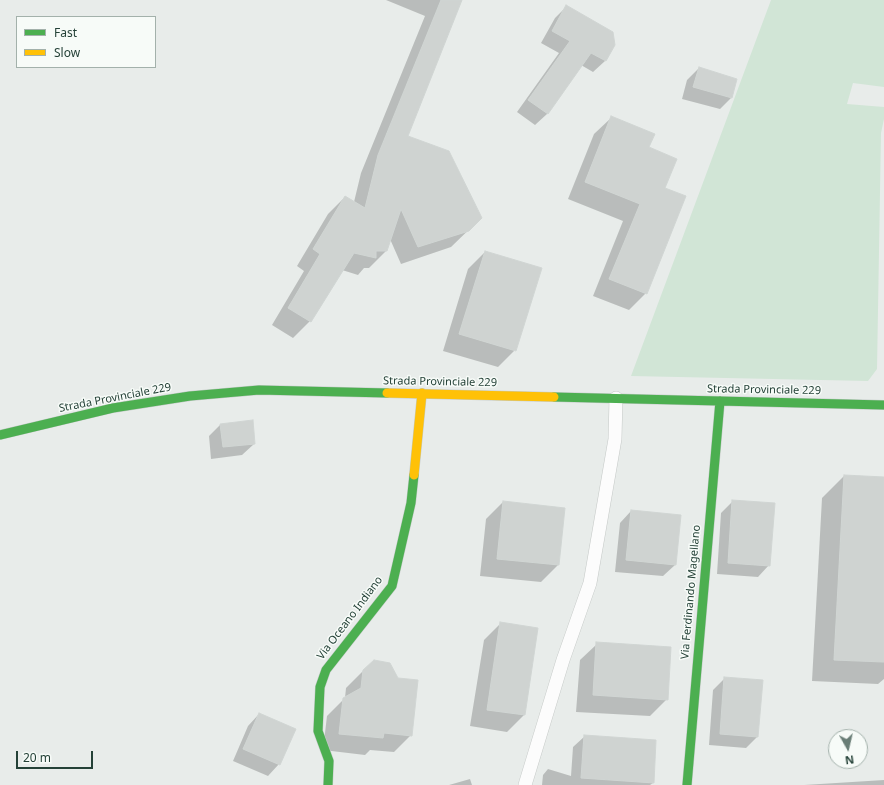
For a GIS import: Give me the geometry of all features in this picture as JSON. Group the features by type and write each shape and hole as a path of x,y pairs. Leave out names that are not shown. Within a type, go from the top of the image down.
{"street":[{"name":"Strada Provinciale 229","path":"0,435 114,408 190,396 259,390 884,405"},
{"name":"Via Oceano Indiano","path":"328,785 329,761 318,731 320,687 326,670 392,586 411,503 422,393"},
{"name":"Via Ferdinando Magellano","path":"687,785 720,401"}],"lane":[{"path":"525,785 563,660 590,583 614,439 616,398"}],"green space":[{"path":"771,0 884,0 884,87 853,83 847,104 884,107 884,119 881,133 877,369 868,381 631,376"}],"building":[{"path":"441,0 462,0 408,136 449,151 482,218 469,231 418,247 401,209 387,251 376,251 376,258 354,253 311,322 288,308 320,254 313,249 345,196 365,208 378,155"},
{"path":"566,5 613,32 615,45 606,61 591,53 548,114 528,100 570,41 552,31"},
{"path":"699,67 737,79 732,98 693,87"},
{"path":"611,116 655,134 649,147 677,159 665,188 686,196 647,294 609,279 640,204 585,182"},
{"path":"485,251 542,268 516,351 459,334"},
{"path":"253,420 255,444 223,447 220,424"},
{"path":"844,475 884,477 884,662 834,660"},
{"path":"732,500 775,503 770,566 728,563"},
{"path":"503,501 565,508 559,565 497,559"},
{"path":"631,510 681,515 676,565 626,560"},
{"path":"500,622 538,628 525,715 487,710"},
{"path":"596,642 671,647 668,700 593,695"},
{"path":"374,660 390,663 398,678 418,680 412,736 384,733 383,738 339,734 343,698 361,688 363,670"},
{"path":"724,677 763,680 758,737 720,734"},
{"path":"259,713 296,729 280,765 243,749"},
{"path":"584,735 656,740 654,783 581,778"}],"traffic: fast":[{"path":"0,435 113,408 190,396 259,390 387,393"},
{"path":"554,397 884,405"},
{"path":"687,785 720,401"},
{"path":"328,785 329,761 318,731 320,687 326,670 392,586 411,503 414,475"}],"traffic: slow":[{"path":"387,393 554,397"},
{"path":"414,475 422,393"}]}
